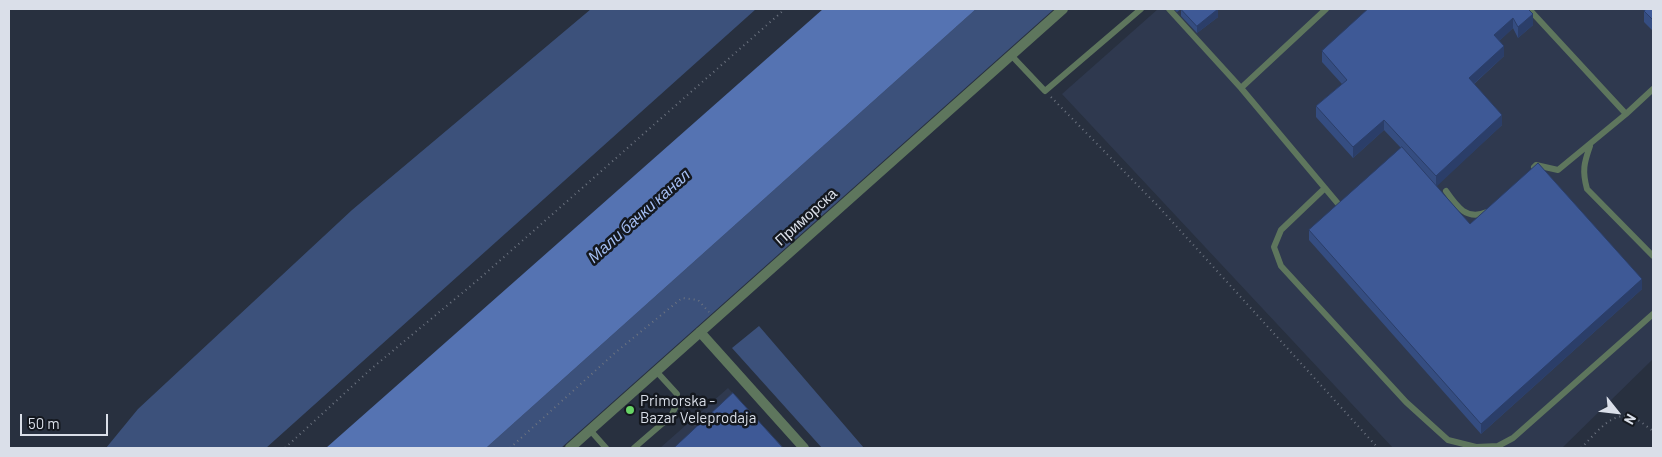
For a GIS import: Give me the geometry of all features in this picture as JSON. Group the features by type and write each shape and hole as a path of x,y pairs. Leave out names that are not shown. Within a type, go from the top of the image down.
{"street":[{"name":"Приморска","path":"570,448 1063,9"},
{"path":"700,332 804,448"}],"lane":[{"path":"1011,55 1045,91 1141,9"},
{"path":"1169,9 1241,88 1340,206"},
{"path":"1241,88 1326,9"},
{"path":"1529,9 1626,114"},
{"path":"1531,170 1536,165 1558,170 1591,144 1653,89"},
{"path":"1591,144 1585,159 1583,174 1587,189 1653,256"},
{"path":"1325,188 1281,230 1274,247 1281,266 1406,402 1448,440 1476,447 1491,447 1498,446 1513,438 1653,314"},
{"path":"1446,191 1462,211 1474,216 1486,213 1493,206"},
{"path":"634,448 671,416 677,404 677,394 656,371"},
{"path":"590,430 606,448"}],"path":[{"path":"284,448 371,369 494,266 786,9"},
{"path":"1045,91 1157,205 1378,448"},
{"path":"510,448 616,352 682,298 698,300 715,319"},
{"path":"1581,448 1612,418 1622,415 1634,418 1653,431"}],"shaded area":[{"path":"591,9 756,9 266,448 106,448 138,409 352,210"},
{"path":"976,9 1054,9 561,448 486,448"},
{"path":"1158,9 1653,9 1653,359 1562,448 1393,448 1062,94"},
{"path":"759,326 864,448 822,448 732,348"},
{"path":"728,388 784,448 660,448"}],"water":[{"name":"Мали бачки канал","path":"823,9 976,9 486,448 326,448"}],"building":[{"path":"1181,9 1218,9 1197,26"},
{"path":"1368,9 1528,9 1533,14 1518,27 1513,18 1494,35 1504,46 1469,78 1502,115 1436,176 1384,120 1353,147 1316,106 1347,80 1322,51"},
{"path":"1653,9 1653,20 1644,11"},
{"path":"1402,147 1470,224 1538,163 1642,279 1481,424 1309,230"},
{"path":"733,393 783,448 674,448"}],"place":[{"name":"Primorska - Bazar Veleprodaja","path":"630,410"}]}
